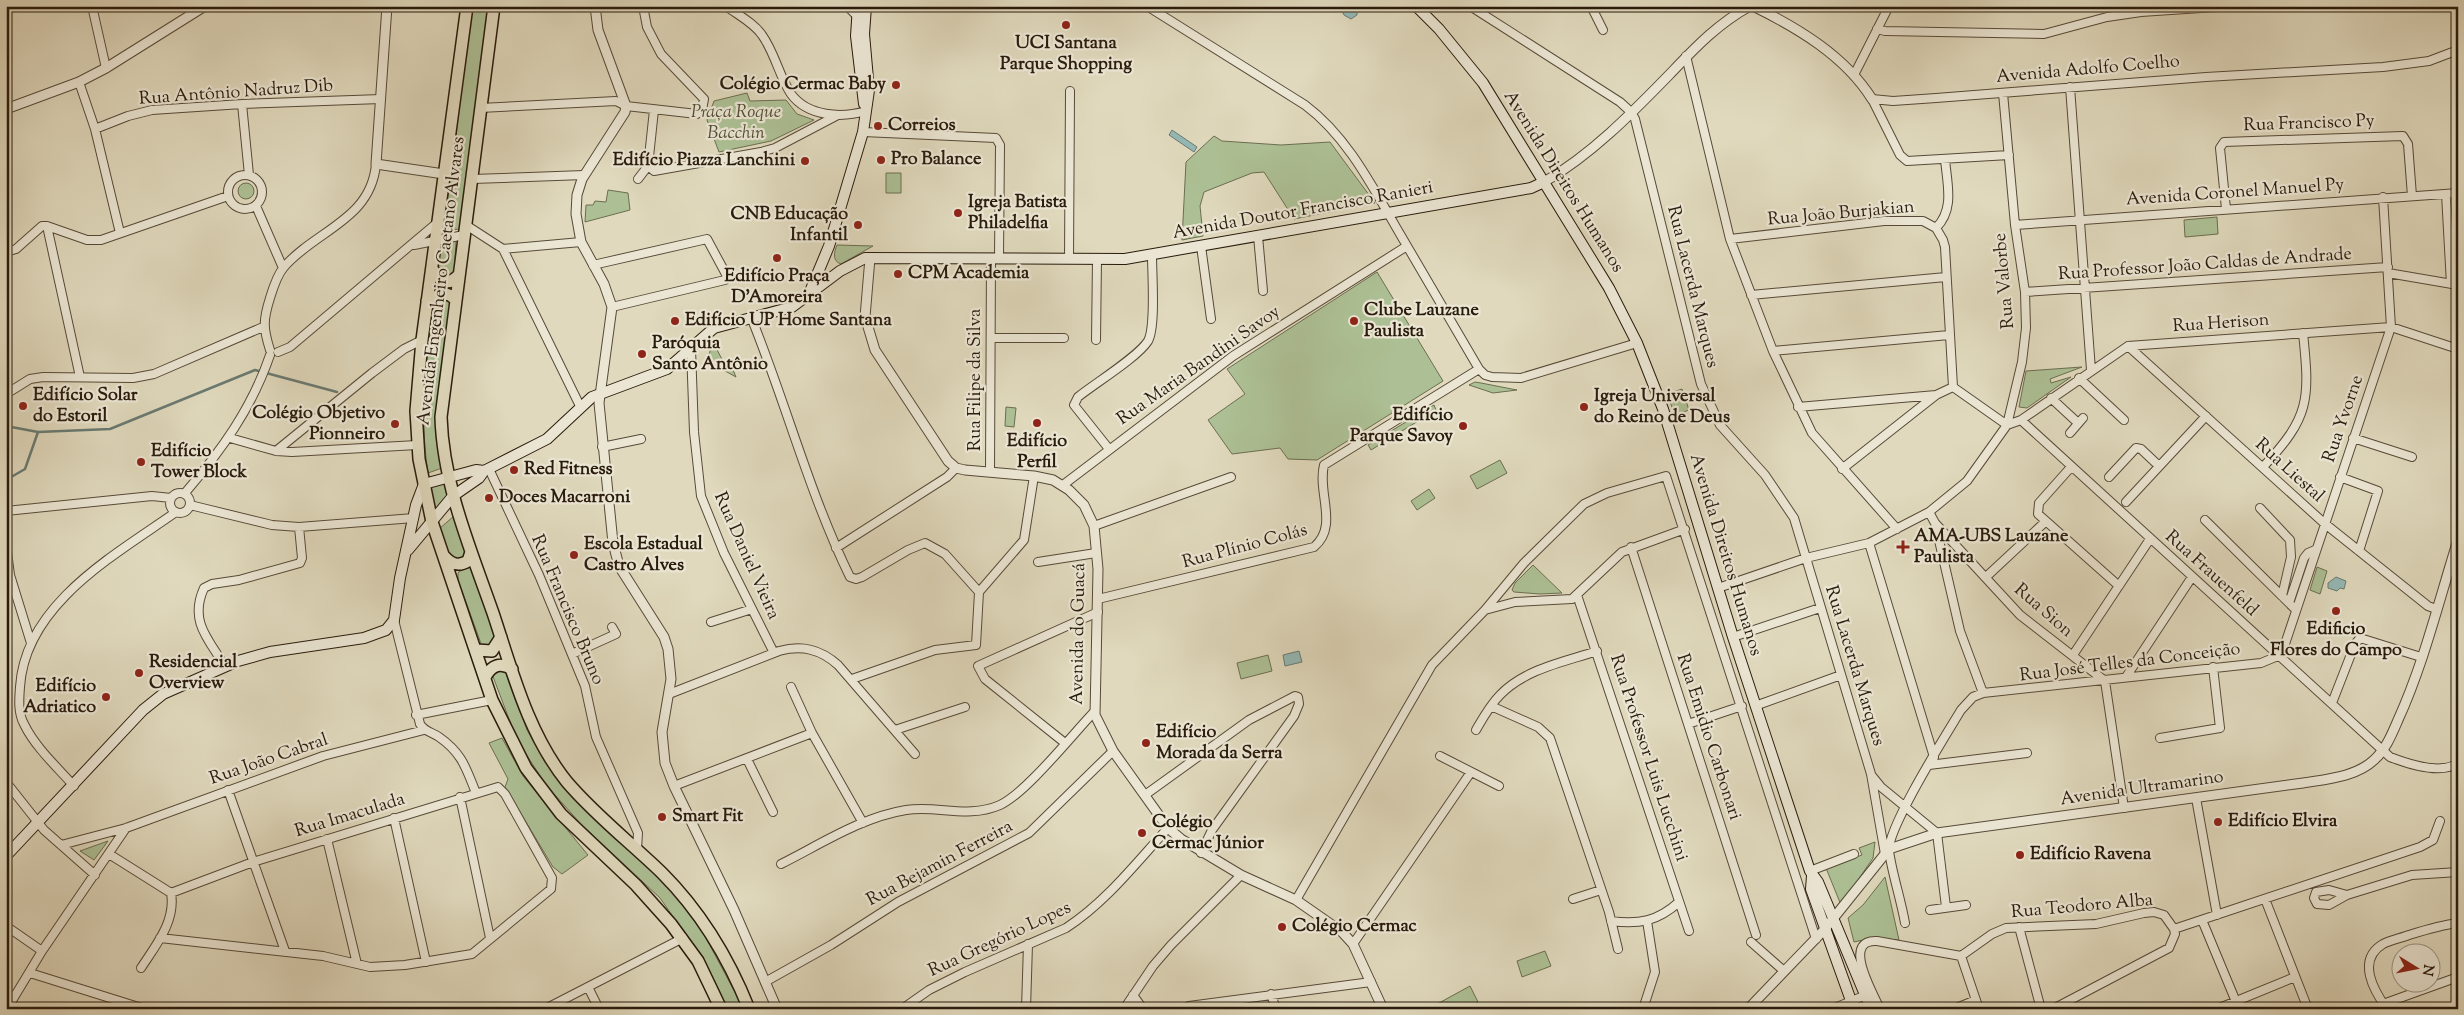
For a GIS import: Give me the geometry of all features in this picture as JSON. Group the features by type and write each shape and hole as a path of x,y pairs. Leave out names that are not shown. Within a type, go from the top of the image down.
{"main road":[{"name":"Avenida Engenheiro Caetano Alvares","path":"467,6 422,340 416,411 417,446 432,522 492,700 526,768 561,814 652,902 683,938 709,982 721,1009"},
{"name":"Avenida Engenheiro Caetano Alvares","path":"494,6 441,417 441,437 448,477 501,637 533,726 555,765 583,799 687,900 728,962 749,1009"},
{"path":"808,297 823,262 863,132 869,90 864,34 866,6"},
{"name":"Avenida Direitos Humanos","path":"1416,6 1439,29 1483,83 1609,288 1637,343 1663,409 1733,637 1811,874 1818,882 1871,1009"},
{"path":"857,11 858,62 866,114"},
{"name":"Avenida Doutor Francisco Ranieri","path":"487,470 547,439 580,406 600,393 667,369 714,328 792,307 851,264 870,258 1069,260 1152,256 1387,212 1531,188 1544,182"},
{"path":"823,262 837,273"},
{"path":"432,270 438,279 445,282 453,281 458,276"},
{"path":"428,301 443,293 455,299"},
{"path":"6,856 74,786 152,701 225,666 270,652 380,634 394,620 400,578 424,484 476,470 487,470"},
{"path":"408,550 453,496 487,470"},
{"path":"444,556 452,563 458,565 468,561 472,552"},
{"path":"476,650 492,652 501,637"},
{"path":"485,677 492,667 497,665 512,669"},
{"name":"Avenida Direitos Humanos","path":"1811,874 1810,885 1824,930 1852,1005"}],"street":[{"path":"92,6 106,68"},
{"path":"186,494 230,438 255,394 273,352 263,327 271,293 283,268 298,253 355,210 364,201 373,182 381,99 386,6"},
{"path":"594,6 598,30 626,106 625,112 584,175 577,194 576,214 581,242 604,284 612,307 600,393 602,447 615,553 619,566 664,637 668,648 671,679 662,742 665,763 674,786 733,906 777,1009"},
{"path":"480,108 616,101 626,106 697,114 702,110 704,99 661,54 647,27 643,6"},
{"path":"726,6 761,34 792,95 810,109 836,116 866,114"},
{"path":"847,6 857,11"},
{"path":"1147,6 1305,104 1322,117 1340,138 1387,212 1480,369 1492,377 1521,378 1637,343"},
{"path":"1470,6 1620,102 1632,112"},
{"path":"1591,6 1603,30"},
{"path":"1751,6 1810,38 1854,75 1872,99 1903,158 1914,162 2009,155"},
{"name":"Avenida Doutor Francisco Ranieri","path":"1544,182 1574,162 1632,112 1686,56 1722,23 1751,6"},
{"path":"1854,75 1889,6"},
{"path":"1877,29 1885,31 2044,34 2106,17 2141,12 2231,6"},
{"path":"6,109 79,82 106,68 200,8"},
{"name":"Avenida Adolfo Coelho","path":"1872,99 1886,101 2384,67 2429,61 2458,50"},
{"path":"1686,56 1730,239 1773,351 1812,433 1897,529"},
{"path":"79,82 95,129 120,233"},
{"path":"2070,87 2091,370"},
{"path":"1069,260 1070,91"},
{"name":"Rua Valorbe","path":"1718,588 1806,558 1869,543 1929,512 1967,481 2007,425 2024,348 2025,292 2016,225 2003,93"},
{"name":"Rua Antônio Nadruz Dib","path":"95,129 139,112 242,104 381,99"},
{"path":"1878,110 1886,101"},
{"path":"242,104 249,175"},
{"path":"638,179 648,166 654,110"},
{"name":"Rua Lacerda Marques","path":"1632,112 1706,399 1720,425 1785,501 1794,518 1871,774 1887,851 1905,923"},
{"path":"648,166 654,171 761,152 775,148 836,116"},
{"name":"Rua Filipe da Silva","path":"863,132 996,138 1000,145 992,338 990,472"},
{"name":"Rua Francisco Py","path":"2226,209 2220,148 2224,142 2403,136 2408,144 2412,196"},
{"path":"1936,228 1945,218 1948,206 1945,159"},
{"path":"376,164 444,174"},
{"path":"249,175 259,182 262,188 260,201 256,206 245,209 239,208 234,205 228,196 231,182 236,177 249,175"},
{"path":"472,179 584,175"},
{"name":"Avenida Coronel Manuel Py","path":"2016,225 2458,193"},
{"path":"2446,194 2454,284"},
{"path":"6,252 16,249 37,229 47,226 87,240 102,240 228,196"},
{"path":"2383,197 2391,326"},
{"path":"256,206 283,268"},
{"name":"Rua João Burjakian","path":"1730,239 1884,221 1927,222 1936,228 1943,240 1952,387"},
{"path":"273,352 290,347 412,246 438,222"},
{"path":"47,226 80,377"},
{"path":"412,246 435,241 465,230 503,248 581,242"},
{"path":"1258,236 1263,291"},
{"path":"593,265 707,239 726,270 727,276 725,280 612,307"},
{"path":"1201,246 1211,319"},
{"name":"Rua Maria Bandini Savoy","path":"1063,485 1233,356 1407,246"},
{"path":"503,248 580,406"},
{"path":"1109,449 1075,408 1075,400 1134,355 1149,340 1152,326 1152,256"},
{"path":"836,548 947,477 956,468 948,461 875,350 865,317 870,258"},
{"path":"1096,340 1097,259"},
{"name":"Rua Professor João Caldas de Andrade","path":"2025,292 2388,270 2454,284"},
{"path":"1751,295 1946,277"},
{"path":"752,317 775,375 812,487 836,548 850,577 856,579 919,544 933,546 945,554 979,592"},
{"name":"Rua Herison","path":"2007,425 2021,420 2079,378 2128,346 2391,326 2458,349"},
{"name":"Rua Yvorne","path":"2278,656 2284,646 2391,326"},
{"path":"6,394 30,379 80,377 133,378 154,374 263,327"},
{"path":"2263,467 2295,429 2305,400 2307,376 2303,333"},
{"path":"1773,351 1949,335"},
{"path":"992,338 1064,338"},
{"path":"276,451 385,363 413,343 422,340"},
{"name":"Rua Liestal","path":"2128,346 2324,523 2428,606 2436,609"},
{"name":"Rua Daniel Vieira","path":"691,349 694,432 701,496 724,553 774,653"},
{"name":"Rua Plínio Colás","path":"1098,599 1314,547 1321,542 1327,524 1324,465 1480,369"},
{"path":"2079,378 2124,420"},
{"path":"1842,469 1936,395 1952,387 2007,425"},
{"path":"1798,407 1936,395"},
{"path":"2051,398 2081,420 2070,433"},
{"path":"2126,502 2206,416"},
{"name":"Rua Frauenfeld","path":"2021,420 2382,750 2399,760 2422,766 2445,768 2458,763"},
{"path":"230,438 276,451 317,453 417,446"},
{"path":"2353,438 2412,457"},
{"path":"602,447 641,439"},
{"path":"2108,477 2136,448 2141,449 2158,466"},
{"path":"2071,467 2039,503 2038,514 2119,586"},
{"name":"Avenida do Guacá","path":"956,468 1034,476 1063,485 1084,505 1094,526 1096,553 1098,612 1094,712 1113,751 1168,828 1201,853 1241,875 1296,900 1334,925 1353,944 1383,1009"},
{"name":"Rua Francisco Bruno","path":"487,470 539,575 585,686 596,737 638,833 637,850"},
{"path":"852,679 934,650 976,645 979,592 1024,540 1034,476"},
{"path":"1296,900 1432,665 1485,610 1524,563 1584,504 1607,493 1666,476 1685,529 1816,938"},
{"path":"1094,526 1231,477"},
{"path":"2340,478 2378,491 2359,551"},
{"path":"74,786 32,738 20,715 20,680 24,664 32,643 62,600 83,580 176,512 185,512 190,506 190,498 186,494 177,493 171,498 170,505 176,512"},
{"path":"6,511 152,496 171,498"},
{"path":"190,506 272,525 299,527 414,518"},
{"path":"2260,508 2288,536 2292,547 2282,596"},
{"name":"Rua Sion","path":"1929,512 1935,523 2020,615 2105,680"},
{"path":"2205,520 2296,610"},
{"path":"1986,577 2045,522"},
{"path":"1748,1009 1834,919 1887,851 1904,807 1960,710 1973,697 1983,693 1960,631 1935,523"},
{"path":"225,666 199,622 198,610 204,588 212,584 239,580 300,563 302,558 299,527"},
{"path":"1485,610 1515,602 1562,602 1577,595 1616,556 1631,547 1685,529"},
{"path":"2073,655 2150,539"},
{"name":"Avenida Ultramarino","path":"1887,851 1937,833 2303,783 2356,772 2368,765 2382,750 2402,710 2458,540"},
{"path":"1869,543 1934,758"},
{"path":"6,544 8,576 32,643"},
{"name":"Rua Emidio Carbonari","path":"1631,547 1688,724 1753,939 1784,971"},
{"name":"Rua Yvorne","path":"2289,603 2304,558 2308,553 2315,550"},
{"path":"1038,562 1096,553"},
{"path":"2126,677 2192,577"},
{"name":"Rua Professor Luis Lucchini","path":"1577,595 1689,931"},
{"path":"1733,637 1820,608"},
{"path":"711,622 752,610"},
{"path":"1064,743 985,679 978,666 1098,612"},
{"path":"394,620 416,715 424,730 439,737 462,757 476,793"},
{"path":"572,654 616,634 612,627"},
{"path":"2332,703 2358,640 2364,638 2421,657"},
{"path":"669,694 774,653 793,648 816,651 828,656 852,679 915,754"},
{"path":"1476,730 1491,706 1512,684 1527,675 1597,651"},
{"name":"Rua José Telles da Conceição","path":"1983,693 2261,663 2278,656"},
{"path":"2160,738 2220,728 2213,667"},
{"path":"1755,706 1841,675"},
{"path":"2105,680 2124,808"},
{"path":"790,687 812,732 862,823"},
{"path":"1145,795 1248,720 1294,696 1298,697 1299,704 1294,716 1212,830 1201,853"},
{"path":"416,715 492,700"},
{"path":"895,730 965,706"},
{"path":"1491,706 1538,727 1550,738 1601,890 1618,948"},
{"path":"1688,724 1742,706"},
{"path":"781,864 862,823 893,812 909,810 973,813 1002,804 1035,776 1094,712"},
{"name":"Rua João Cabral","path":"61,845 126,828 323,756 424,730"},
{"path":"674,786 812,732"},
{"name":"Rua Bejamin Ferreira","path":"765,982 898,902 1029,832 1113,751"},
{"path":"1929,766 2027,753"},
{"path":"1440,756 1499,786"},
{"path":"747,759 773,812"},
{"path":"1353,944 1471,772"},
{"name":"Rua Lacerda Marques","path":"1871,774 1881,788 1937,833"},
{"path":"6,782 38,823 95,875"},
{"name":"Rua Imaculada","path":"171,893 253,862 495,787 502,790 550,875 551,888 490,938"},
{"path":"228,790 285,951"},
{"path":"160,938 323,956 370,967 426,962 472,954 490,938 460,798"},
{"path":"2196,798 2217,915"},
{"path":"394,818 426,962"},
{"path":"2053,1009 2169,948 2174,941 2174,928 2427,844 2436,835 2440,821"},
{"path":"7,1009 42,951 126,828"},
{"name":"Rua Gregório Lopes","path":"902,1009 929,990 1066,928 1084,917 1113,889 1168,828"},
{"path":"1937,833 1946,907"},
{"path":"327,839 357,964"},
{"path":"110,854 171,893 171,914 160,938 141,968"},
{"path":"1811,874 1854,854"},
{"path":"2347,895 2412,875 2458,872"},
{"path":"1124,1009 1171,945 1241,875"},
{"path":"1573,899 1601,890"},
{"path":"2265,899 2308,1009"},
{"path":"1611,921 1631,924 1647,921 1668,912 1679,902"},
{"path":"1930,910 1966,905"},
{"name":"Rua Teodoro Alba","path":"1961,956 2000,930 2019,927 2051,928 2096,924 2154,912 2164,915 2174,928"},
{"path":"2202,920 2237,1005"},
{"path":"1635,1009 1644,1006 1655,972 1647,921"},
{"path":"2458,923 2427,929 2384,944 2375,950 2370,961 2369,972 2372,986 2385,1006 2458,977"},
{"path":"6,926 42,951"},
{"path":"2019,927 2041,1009"},
{"path":"545,1009 683,938"},
{"path":"1880,1009 1859,960 1861,947 1866,942 1877,941 1961,956 1979,1009"},
{"path":"1026,1009 1028,944"},
{"path":"30,973 145,1009"},
{"path":"2217,1009 2237,1005 2295,977"},
{"path":"1189,1006 1371,982"},
{"path":"588,987 599,1009"},
{"path":"1271,994 1276,1009"},
{"path":"1133,995 1143,1009"},
{"path":"1832,1009 1852,1005 1866,995"},
{"path":"1954,1009 1976,1000"}],"green space":[{"path":"472,6 489,6 462,220 460,229 448,230 444,228"},
{"name":"Praça Roque Bacchin","path":"747,93 750,101 786,100 797,114 814,120 771,141 719,152 707,120 714,101"},
{"path":"1214,136 1222,141 1281,145 1330,142 1375,203 1294,219 1264,172 1252,173 1204,192 1200,206 1203,236 1182,240 1186,162"},
{"path":"886,173 901,173 901,193 886,193"},
{"path":"243,183 249,183 254,188 252,197 243,199 238,194 238,188"},
{"path":"608,190 628,193 630,210 585,222 586,205 593,205 595,201 606,202"},
{"path":"2217,217 2218,234 2185,237 2184,220"},
{"path":"456,241 454,278 450,280 438,272 442,243"},
{"path":"837,245 873,246 841,264 835,259"},
{"name":"Clube Lauzane Paulista","path":"1377,272 1443,381 1317,460 1288,459 1280,448 1232,454 1208,420 1245,394 1227,369"},
{"path":"448,297 451,303 442,468 428,473 425,451 424,408 428,344 434,301"},
{"path":"713,342 726,367 731,365 736,377 707,361"},
{"path":"2082,367 2050,379 2051,383 2071,377 2027,408 2019,407 2026,371"},
{"path":"1475,382 1517,390 1493,393 1469,385"},
{"path":"1682,389 1689,410 1675,415 1667,394"},
{"path":"1434,405 1436,410 1371,450 1368,445"},
{"path":"1006,407 1016,408 1014,427 1005,426"},
{"path":"1500,460 1507,473 1477,489 1470,476"},
{"path":"444,481 448,498 435,514 429,483"},
{"path":"1429,489 1435,498 1417,510 1411,501"},
{"path":"454,516 468,556 465,560 450,558 439,529"},
{"path":"1533,565 1562,593 1514,592 1512,590 1515,583"},
{"path":"466,566 471,566 497,643 483,649 458,580 458,573"},
{"path":"2317,567 2327,571 2320,594 2310,590"},
{"path":"1268,655 1272,671 1241,679 1237,663"},
{"path":"504,668 527,730 545,762 567,791 597,816 673,890 700,927 744,1009 727,1009 705,962 660,898 581,824 546,785 517,740 492,674"},
{"path":"502,738 523,776 588,855 562,874 553,867 505,787 508,779 489,743"},
{"path":"108,841 94,860 80,851"},
{"path":"1875,842 1873,858 1841,905 1826,868 1862,855 1859,848"},
{"path":"1885,877 1899,940 1872,938 1854,942 1848,918 1863,905"},
{"path":"1545,951 1551,966 1522,977 1517,961"},
{"path":"1470,986 1478,1002 1466,1009 1428,1009"}],"water":[{"path":"1333,6 1357,6 1357,15 1351,19 1344,15 1342,11 1336,11"},
{"path":"1172,130 1197,147 1194,152 1169,135"},
{"path":"2336,577 2346,581 2344,589 2340,588 2337,591 2328,588 2328,583"},
{"path":"1299,651 1302,662 1285,666 1283,655"}],"waterway":[{"path":"6,426 38,432 110,429 255,370 337,392"},
{"path":"6,480 25,469 38,432"}],"place":[{"name":"UCI Santana Parque Shopping","path":"1066,25"},
{"name":"Colégio Cermac Baby","path":"896,85"},
{"name":"Correios","path":"878,126"},
{"name":"Pro Balance","path":"881,160"},
{"name":"Edifício Piazza Lanchini","path":"805,161"},
{"name":"Igreja Batista Philadelfia","path":"958,213"},
{"name":"CNB Educação Infantil","path":"858,225"},
{"name":"Edifício Praça D'Amoreira","path":"777,258"},
{"name":"CPM Academia","path":"898,274"},
{"name":"Edifício UP Home Santana","path":"675,321"},
{"name":"Clube Lauzane Paulista","path":"1354,321"},
{"name":"Paróquia Santo Antônio","path":"642,354"},
{"name":"Edifício Solar do Estoril","path":"23,406"},
{"name":"Igreja Universal do Reino de Deus","path":"1584,407"},
{"name":"Edifício Perfil","path":"1037,423"},
{"name":"Colégio Objetivo Pionneiro","path":"395,424"},
{"name":"Edifício Parque Savoy","path":"1463,426"},
{"name":"Edifício Tower Block","path":"141,462"},
{"name":"Red Fitness","path":"514,470"},
{"name":"Doces Macarroni","path":"489,498"},
{"name":"AMA-UBS Lauzane Paulista","path":"1903,547"},
{"name":"Escola Estadual Castro Alves","path":"574,555"},
{"name":"Edificio Flores do Campo","path":"2336,611"},
{"name":"Residencial Overview","path":"139,673"},
{"name":"Edifício Adriatico","path":"106,697"},
{"name":"Edifício Morada da Serra","path":"1146,743"},
{"name":"Smart Fit","path":"662,817"},
{"name":"Edifício Elvira","path":"2218,822"},
{"name":"Colégio Cermac Júnior","path":"1142,833"},
{"name":"Edifício Ravena","path":"2020,855"},
{"name":"Colégio Cermac","path":"1282,927"}]}
